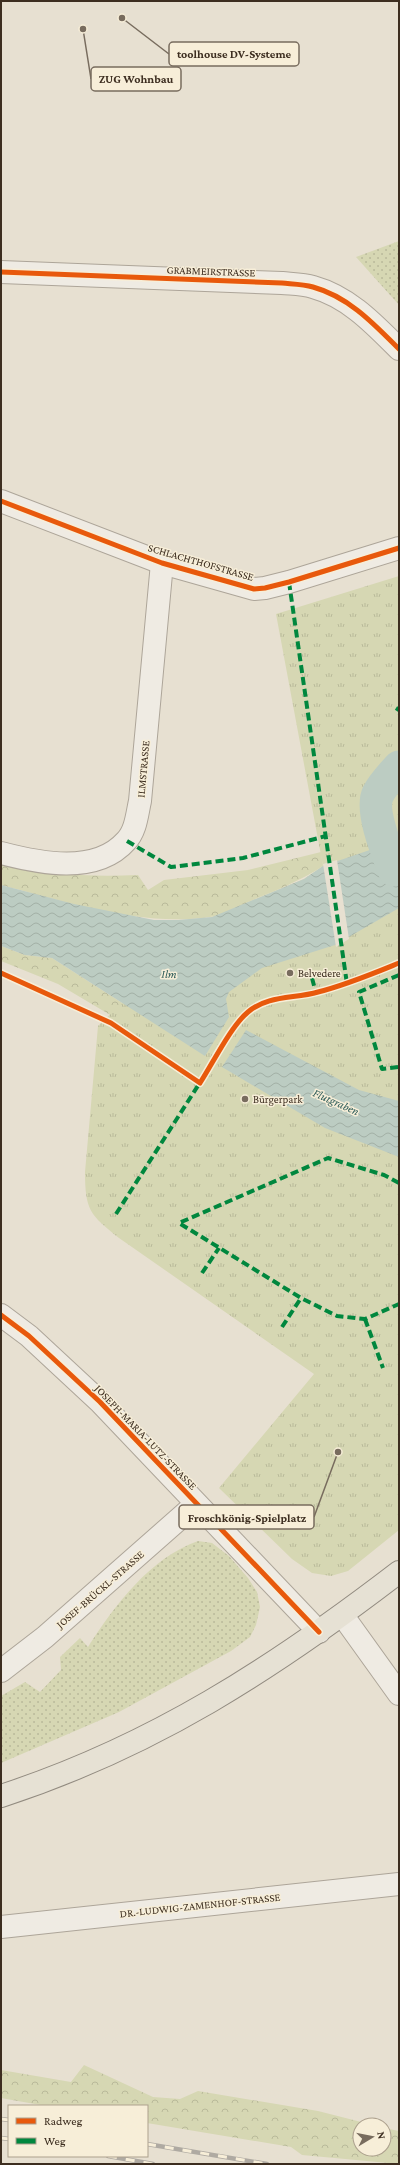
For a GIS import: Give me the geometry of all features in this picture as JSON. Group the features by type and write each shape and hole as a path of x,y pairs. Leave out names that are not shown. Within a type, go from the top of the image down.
{"main road":[{"path":"1,1796 95,1760 170,1725 240,1685 343,1616 399,1572"}],"street":[{"name":"GRABMEIRSTRASSE","path":"1,272 282,283 312,287 335,295 366,316 399,349"},
{"name":"SCHLACHTHOFSTRASSE","path":"1,501 162,563 243,587 265,588 399,548"},
{"name":"ILMSTRASSE","path":"1,853 39,861 77,863 93,861 113,852 127,841 135,823 140,801 162,563"},
{"name":"JOSEPH-MARIA-LUTZ-STRASSE","path":"1,1315 29,1336 100,1402 319,1632"},
{"name":"JOSEF-BRÜCKL-STRASSE","path":"1,1671 45,1637 196,1504"},
{"path":"343,1616 399,1694"},
{"name":"DR.-LUDWIG-ZAMENHOF-STRASSE","path":"1,1927 399,1884"}],"green space":[{"path":"399,241 399,305 356,257"},
{"name":"Bürgerpark","path":"399,576 399,1530 348,1571 331,1576 312,1573 292,1559 219,1488 314,1374 119,1238 101,1223 95,1217 88,1204 85,1185 85,1172 98,1026 212,917 304,879 323,866 276,614"},
{"path":"321,852 323,866 303,878 222,914 210,917 158,919 131,916 78,905 1,885 1,864 52,873 104,876 138,875 148,890 164,880 248,870"},
{"path":"1,946 25,955 52,958 205,1056 176,1054 58,984 1,961"},
{"path":"198,1541 212,1543 229,1556 248,1578 257,1592 260,1607 256,1625 250,1637 231,1651 119,1712 1,1763 1,1696 25,1682 40,1692 61,1670 60,1657 80,1638 88,1647 122,1599 149,1571 164,1559"},
{"path":"84,2065 153,2097 180,2099 198,2091 318,2111 352,2120 352,2157 392,2157 392,2130 399,2131 399,2164 302,2155 291,2147 148,2123 148,2105 40,2105 1,2098 1,2070 71,2082"}],"water":[{"name":"Ilm","path":"399,840 399,908 335,945 262,968 229,992 226,999 229,1017 205,1056 52,958 25,955 1,946 1,885 74,904 154,920 178,920 212,917 304,879 323,866"},
{"name":"Flutgraben","path":"246,1030 359,1090 399,1101 399,1157 325,1128 222,1067"}],"pier":[{"path":"337,860 349,939 336,947 323,864"}],"waterway":[{"path":"394,870 378,821 376,801 382,787 399,767"}],"railway":[{"path":"1,2119 8,2120"},
{"path":"1,2138 8,2139"},
{"path":"148,2144 267,2164"},
{"path":"114,2157 153,2164"}],"marked path":[{"path":"289,582 347,984"},
{"path":"127,841 171,867 243,858 326,836"},
{"path":"399,975 359,992 382,1069 399,1067"},
{"path":"312,978 316,993"},
{"path":"116,1214 201,1081"},
{"path":"399,1183 384,1175 328,1158 179,1223 301,1298 337,1316 365,1319 399,1304"},
{"path":"202,1273 219,1248"},
{"path":"282,1327 301,1298"},
{"path":"365,1319 383,1368"}],"cycle path":[{"path":"1,272 305,285 338,297 349,304 360,312 399,349"},
{"path":"1,501 162,563 254,589 289,582 399,548"},
{"path":"1,973 111,1023 200,1083 235,1026 248,1012 256,1007 273,1000 328,989 359,979 399,963"},
{"path":"1,1315 29,1336 100,1402 319,1632"}],"place":[{"name":"toolhouse DV-Systeme","path":"122,18"},
{"name":"ZUG Wohnbau","path":"83,29"},
{"name":"Belvedere","path":"290,973"},
{"name":"Bürgerpark","path":"245,1099"},
{"name":"Froschkönig-Spielplatz","path":"338,1452"}]}
